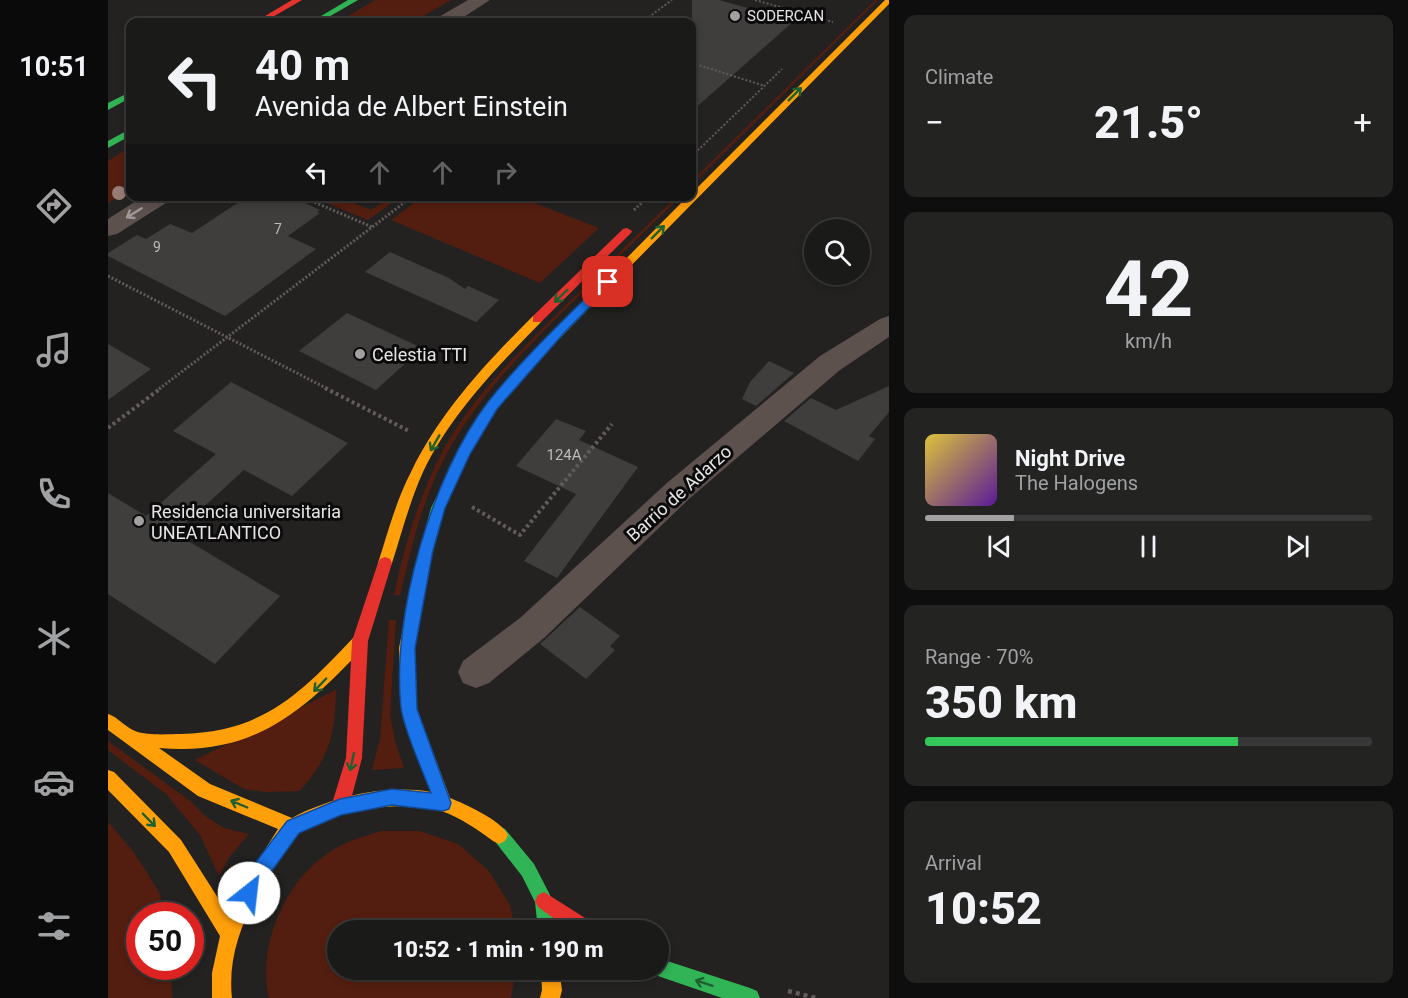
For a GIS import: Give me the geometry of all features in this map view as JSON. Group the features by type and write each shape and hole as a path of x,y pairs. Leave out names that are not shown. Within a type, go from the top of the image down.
{"main road":[{"path":"266,18 298,0"},
{"path":"322,18 354,0"},
{"path":"696,194 889,0"},
{"path":"108,107 126,97"},
{"path":"108,145 126,134"},
{"path":"443,803 409,709 407,648 426,550 438,508 464,453 492,406 552,339 689,201"},
{"path":"340,807 354,758 360,641 407,495 434,442 487,369 638,221"},
{"path":"130,738 176,743 221,740 254,732 295,708 318,688 360,641"},
{"path":"108,722 204,790 293,827"},
{"path":"108,778 175,846 229,933"},
{"path":"222,998 220,985 229,933 259,873 293,827 340,807 392,797 443,803 498,834 528,870 544,901 546,920"},
{"path":"544,901 572,920"},
{"path":"669,971 750,998"},
{"path":"550,998 551,980"}],"street":[{"path":"451,18 481,0"},
{"path":"108,229 153,201"},
{"name":"Barrio de Adarzo","path":"476,672 532,628 679,490 797,390 830,363 889,325"}],"path":[{"path":"647,18 672,0"},
{"path":"755,0 840,23"},
{"path":"824,29 839,14"},
{"path":"696,64 773,88"},
{"path":"696,152 782,69"},
{"path":"312,201 372,227"},
{"path":"108,428 406,201"},
{"path":"108,276 414,434"},
{"path":"446,492 520,535 612,424"}],"shaded area":[{"path":"375,0 451,0 420,18 345,18"},
{"path":"875,0 878,0 696,181 696,177"},
{"path":"126,150 126,192 108,203 108,161"},
{"path":"322,201 349,201 371,210 384,201 394,201 368,220"},
{"path":"417,201 529,201 599,228 540,283 391,220"},
{"path":"672,201 676,201 534,341 476,408 459,432 432,485 410,553 400,595 394,595 402,558 419,504 442,452 454,432 466,413 495,378"},
{"path":"389,620 396,620 390,715 395,741 404,768 372,770 380,739"},
{"path":"336,690 334,720 329,744 318,767 300,791 266,792 244,789 195,760"},
{"path":"108,741 189,800 205,816 224,828 249,834 230,856 219,876 200,835 166,794 108,750"},
{"path":"108,822 132,850 160,894 162,902 126,902 126,980 171,980 172,998 108,998"},
{"path":"381,831 420,831 458,844 488,870 510,905 513,920 327,920 327,980 514,980 511,998 269,998 266,976 268,953 273,930 282,908 294,888 309,870 326,854 350,841"}],"building":[{"path":"692,0 719,0 794,21 696,107 696,18 692,18"},
{"path":"240,201 301,201 320,210 317,212 320,213 288,236 316,249 225,316 108,256 108,253 137,235 146,239 170,224 192,233"},
{"path":"390,252 449,278 465,289 468,286 499,300 476,322 365,272"},
{"name":"Celestia TTI","path":"347,313 422,348 376,390 299,351"},
{"path":"108,344 151,369 108,400"},
{"path":"769,361 794,373 756,406 742,399 750,382"},
{"name":"Residencia universitaria UNEATLANTICO","path":"231,382 348,443 292,496 244,470 175,533 280,596 215,664 108,594 108,493 146,516 216,454 173,431"},
{"path":"889,386 889,412 869,436 875,439 858,461 784,421 811,398 836,410"},
{"path":"556,419 586,431 579,440 638,467 557,578 524,561 576,494 516,466"},
{"path":"580,607 620,636 610,646 615,650 586,679 540,644"}],"traffic: fast":[{"path":"322,18 354,0"},
{"path":"108,107 126,97"},
{"path":"108,145 126,134"},
{"path":"423,563 438,508 464,453 492,406 559,332 608,283"},
{"path":"499,835 528,870 544,901 546,920"},
{"path":"669,971 750,998"}],"traffic: slow":[{"path":"696,194 889,0"},
{"path":"608,283 689,201"},
{"path":"385,563 406,497 431,447 446,423 480,379 537,319"},
{"path":"423,563 407,648 409,709 443,803"},
{"path":"130,738 170,742 204,741 233,736 260,726 285,712 309,693 360,641"},
{"path":"108,721 204,790 293,827"},
{"path":"108,778 175,846 229,933"},
{"path":"222,998 221,973 234,925 267,861 294,826 308,818 346,806 368,801 410,798 444,804 473,818 499,835"},
{"path":"550,998 551,980"}],"traffic: jam":[{"path":"266,18 298,0"},
{"path":"537,319 627,231"},
{"path":"340,807 354,758 360,641 385,563"},
{"path":"544,901 572,920"}],"place":[{"name":"SODERCAN","path":"735,16"},
{"name":"Celestia TTI","path":"360,354"},
{"name":"Residencia universitaria UNEATLANTICO","path":"139,521"}],"route":[{"path":"249,893 259,873 293,827 340,807 392,797 443,803 409,709 407,648 426,550 438,508 464,453 492,406 608,282"}]}
